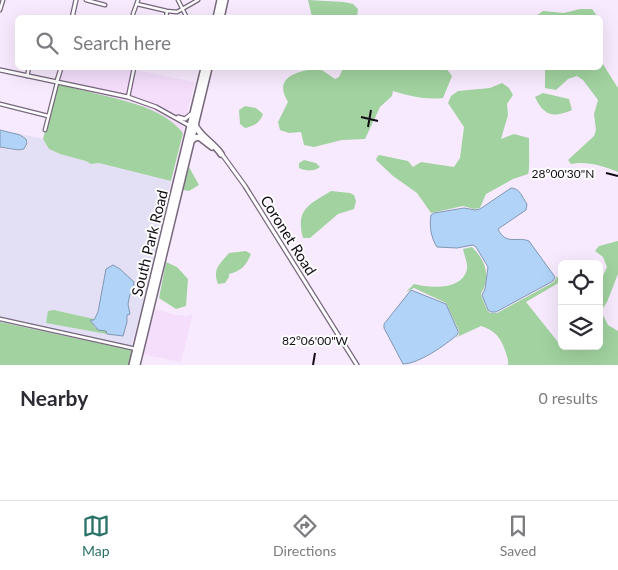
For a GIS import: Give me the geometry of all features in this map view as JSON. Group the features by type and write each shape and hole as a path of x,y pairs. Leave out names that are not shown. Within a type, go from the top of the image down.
{"main road":[{"path":"217,15 223,1"},
{"path":"221,15 223,1"},
{"path":"192,128 193,111 199,87 206,70"},
{"path":"192,128 203,93 207,70"},
{"path":"185,166 199,87"},
{"path":"195,123 197,129 217,147 221,154"},
{"name":"South Park Road","path":"138,349 140,332 192,128"},
{"path":"189,139 201,138 221,154"},
{"name":"South Park Road","path":"134,365 185,166 189,139"}],"street":[{"path":"0,10 3,0"},
{"path":"73,15 76,0"},
{"path":"86,0 105,5"},
{"path":"134,14 138,0"},
{"path":"178,0 186,15"},
{"path":"137,4 167,12 177,12 198,0"},
{"path":"0,70 128,97 185,119 193,111"},
{"path":"27,76 28,70"},
{"path":"45,130 60,70"},
{"path":"128,97 134,70"},
{"path":"0,104 48,116"},
{"path":"168,113 186,127 189,139"},
{"name":"Coronet Road","path":"168,113 192,128 221,154 245,186 357,365"},
{"path":"0,319 138,349"}],"shaded area":[{"path":"62,70 132,70 127,95 59,80"},
{"path":"135,70 195,82 186,117 183,118 129,96"},
{"path":"58,83 145,104 167,114 182,125 184,127 183,133 177,126 138,104 77,91"},
{"path":"12,132 43,139 49,149 91,164 99,163 171,181 151,272 130,351 0,322 0,148 17,151 25,150 28,143 27,138","holes":["112,267 120,269 134,282 133,293 130,294 128,304 127,323 123,333 54,310 94,319 98,312 106,269"]},
{"path":"155,309 175,315 188,316 193,313 181,362 141,354"}],"green space":[{"path":"308,0 344,2 353,4 358,9 357,15 312,15"},
{"path":"580,9 592,9 596,15 537,15 543,11 564,13"},
{"path":"603,64 618,88 618,172 595,165 571,164 568,160 594,136 596,130 594,114 598,100 583,80 577,76 568,79 556,90 545,88 545,70 603,70"},
{"path":"322,70 335,79 339,77 342,70 448,70 452,76 443,98 418,97 393,91 392,96 380,107 365,139 342,140 314,147 304,145 301,132 289,133 280,130 278,122 288,102 283,86 290,76 303,71"},
{"path":"58,83 142,106 172,122 183,133 171,181 99,163 91,164 49,149 43,139"},
{"path":"502,83 509,88 513,95 507,104 508,115 501,139 514,134 529,138 528,174 513,179 486,194 480,208 474,209 463,206 431,213 417,193 393,176 376,160 377,157 379,155 408,161 413,167 421,162 454,167 460,158 464,127 448,103 451,96 458,91 490,88"},
{"path":"543,93 569,99 572,110 559,114 546,112 535,97"},
{"path":"245,106 256,108 263,114 256,124 245,128 240,124 239,110"},
{"path":"304,160 316,163 320,167 315,170 299,168 299,163"},
{"path":"189,167 199,185 189,191 183,190"},
{"path":"331,191 354,195 356,201 354,209 338,214 310,238 303,238 301,220 306,208"},
{"path":"618,241 618,274 603,308 603,276 607,267 603,257 595,251 599,246"},
{"path":"472,247 486,270 486,282 481,295 490,313 497,313 554,282 557,276 558,283 526,302 558,342 558,350 603,350 603,315 608,325 618,331 618,365 508,365 500,339 491,330 481,326 455,338 459,335 459,331 446,303 414,288 406,292 414,284 436,287 459,281 467,269 463,249"},
{"path":"246,251 251,254 245,265 240,270 229,274 225,283 218,284 216,270 223,260 229,253"},
{"path":"166,262 177,267 188,279 186,306 176,309 159,298"},
{"path":"54,310 94,319 91,320 95,328 107,331 107,334 46,323 48,311"},
{"path":"0,322 134,351 131,365 0,365"}],"water":[{"path":"0,130 20,135 26,139 27,143 24,149 0,147"},
{"path":"511,188 520,193 527,204 526,210 498,229 508,239 529,241 555,277 553,281 496,312 491,312 488,310 482,295 485,289 488,267 476,247 473,245 457,248 437,247 431,231 431,215 464,208 480,209"},
{"path":"113,265 134,282 133,293 130,294 128,304 130,314 127,315 123,336 107,334 106,331 98,330 90,320 94,320 98,312 106,269"},
{"path":"411,290 446,304 458,334 424,357 403,364 384,328 384,324"}]}
